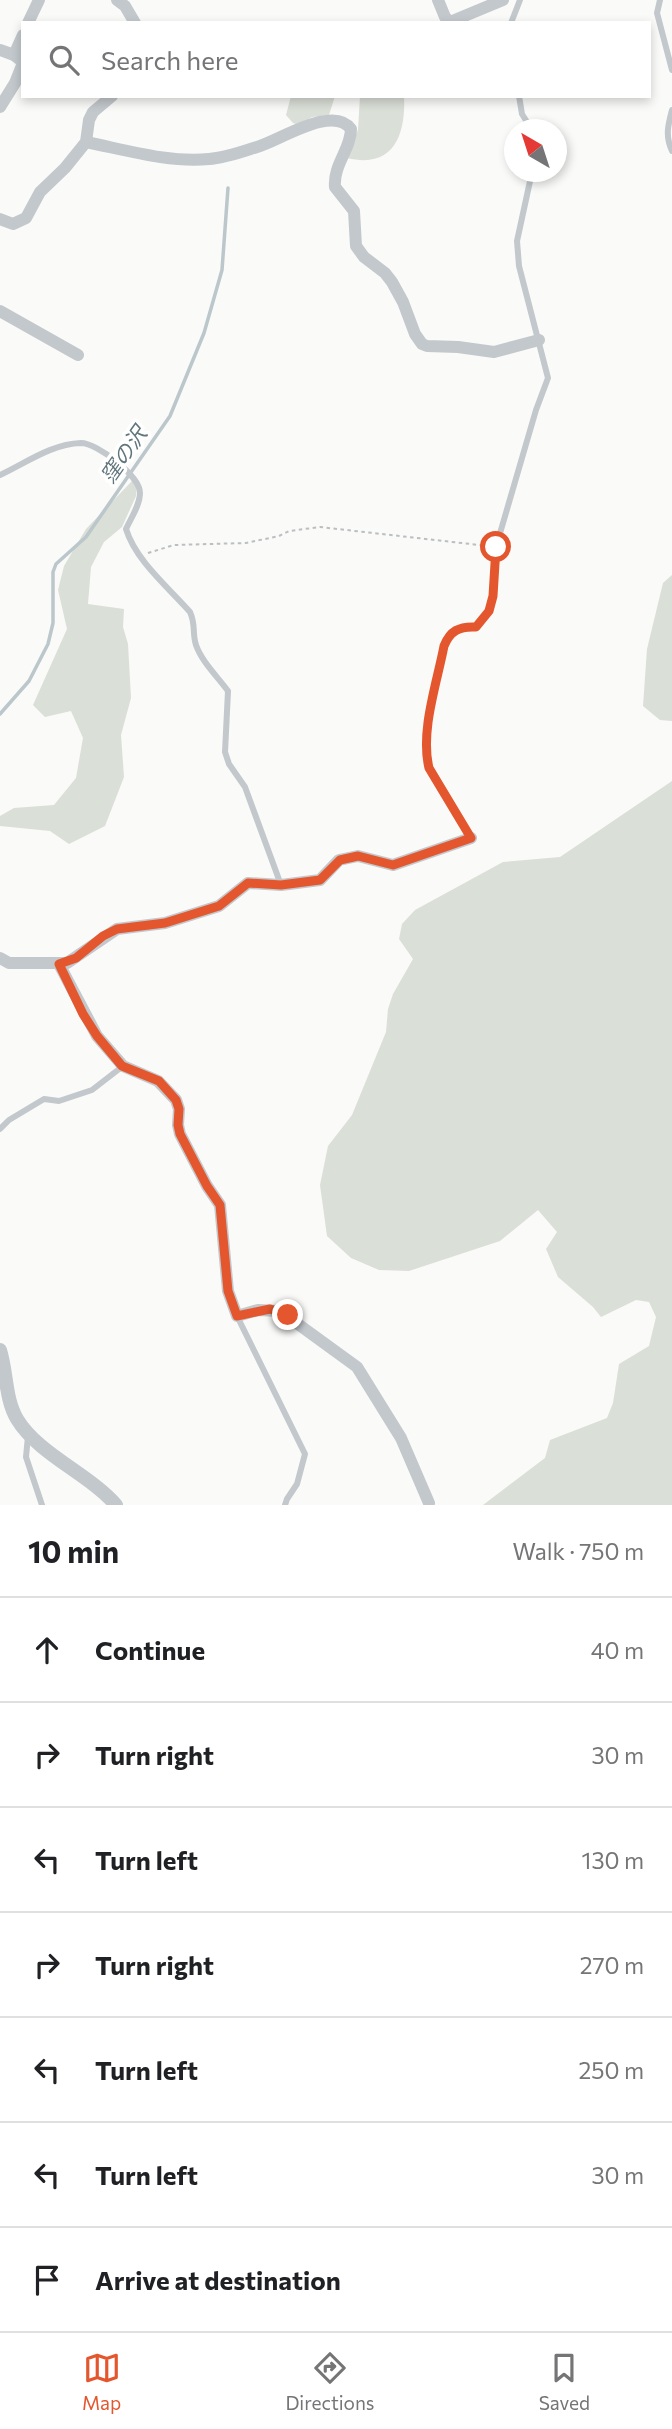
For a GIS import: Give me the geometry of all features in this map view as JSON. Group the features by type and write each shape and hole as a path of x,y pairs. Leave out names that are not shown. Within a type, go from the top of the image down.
{"street":[{"path":"29,21 39,0"},
{"path":"438,0 444,18 448,21"},
{"path":"452,21 503,0"},
{"path":"122,1 134,21"},
{"path":"0,50 20,60 15,83 0,107"},
{"path":"1,222 13,224 26,218 40,192 65,168 86,142 93,112 110,98"},
{"path":"86,142 163,157 207,159 267,144 320,120 344,122 351,129 351,135 336,169 335,187 354,211 356,246 364,257 392,282 422,344 494,352 539,340"},
{"path":"0,311 78,355"},
{"path":"0,958 9,964 59,964 76,958 103,936 117,929 165,923 219,906 248,883 281,885 320,880 340,860 358,856 393,865 471,838"},
{"path":"59,964 83,1014 122,1066 159,1081 176,1100 180,1134 220,1205 228,1291 237,1316 258,1310 280,1311 357,1367 401,1438 430,1504"},
{"path":"0,1350 16,1417 29,1433 96,1485 116,1505"}],"lane":[{"path":"512,21 520,0"},
{"path":"660,0 657,13 672,70"},
{"path":"519,98 525,119"},
{"path":"672,110 667,129 667,141 672,151"},
{"path":"471,838 429,768 426,754 427,734 444,646 449,635 456,629 476,627 489,611 493,596 496,547 548,378 519,266 517,241 530,182"},
{"path":"0,475 43,452 80,443 89,444 122,466 133,477 140,490 139,501 126,528 130,540 140,556 190,612 195,622 195,641 200,655 228,691 225,751 229,764 245,787 281,885"},
{"path":"0,1129 9,1120 44,1099 59,1101 92,1090 122,1066"},
{"path":"237,1316 305,1454 297,1485 286,1499 285,1505"},
{"path":"29,1433 26,1457 42,1505"}],"path":[{"path":"140,556 174,545 246,542 279,536 289,531 320,527 496,547"}],"shaded area":[{"path":"290,98 334,98 329,115 312,117 299,125 286,115"},
{"path":"360,98 404,98 399,136 386,154 376,159 347,158 358,130"},
{"path":"132,481 137,484 136,496 122,527 104,542 91,567 88,604 124,609 123,627 128,644 131,698 121,735 124,777 105,826 69,844 50,831 0,826 0,816 14,808 54,805 76,778 83,738 71,711 45,717 33,705 67,629 58,590 64,566 86,529"},
{"path":"672,575 672,721 660,720 643,706 647,649 663,583"},
{"path":"672,781 672,1505 483,1505 545,1458 550,1440 607,1418 613,1403 619,1364 649,1346 656,1317 649,1302 636,1300 601,1317 558,1277 546,1249 557,1232 538,1210 500,1241 409,1271 379,1270 351,1258 327,1236 320,1185 328,1146 352,1115 386,1032 388,1009 393,994 413,959 399,939 402,924 415,910 503,862 560,857"}],"waterway":[{"name":"窪の沢","path":"0,714 29,681 48,644 53,623 53,572 56,564 86,537 170,416 204,333 222,270 228,188"}],"route":[{"path":"288,1315 270,1309 237,1316 228,1291 220,1205 180,1134 176,1100 159,1081 122,1066 83,1014 59,964 76,958 103,936 117,929 165,923 219,906 248,883 281,885 320,880 340,860 358,856 393,865 471,838 429,768 426,754 427,734 444,646 449,635 456,629 476,627 489,611 493,596 496,547"}]}
